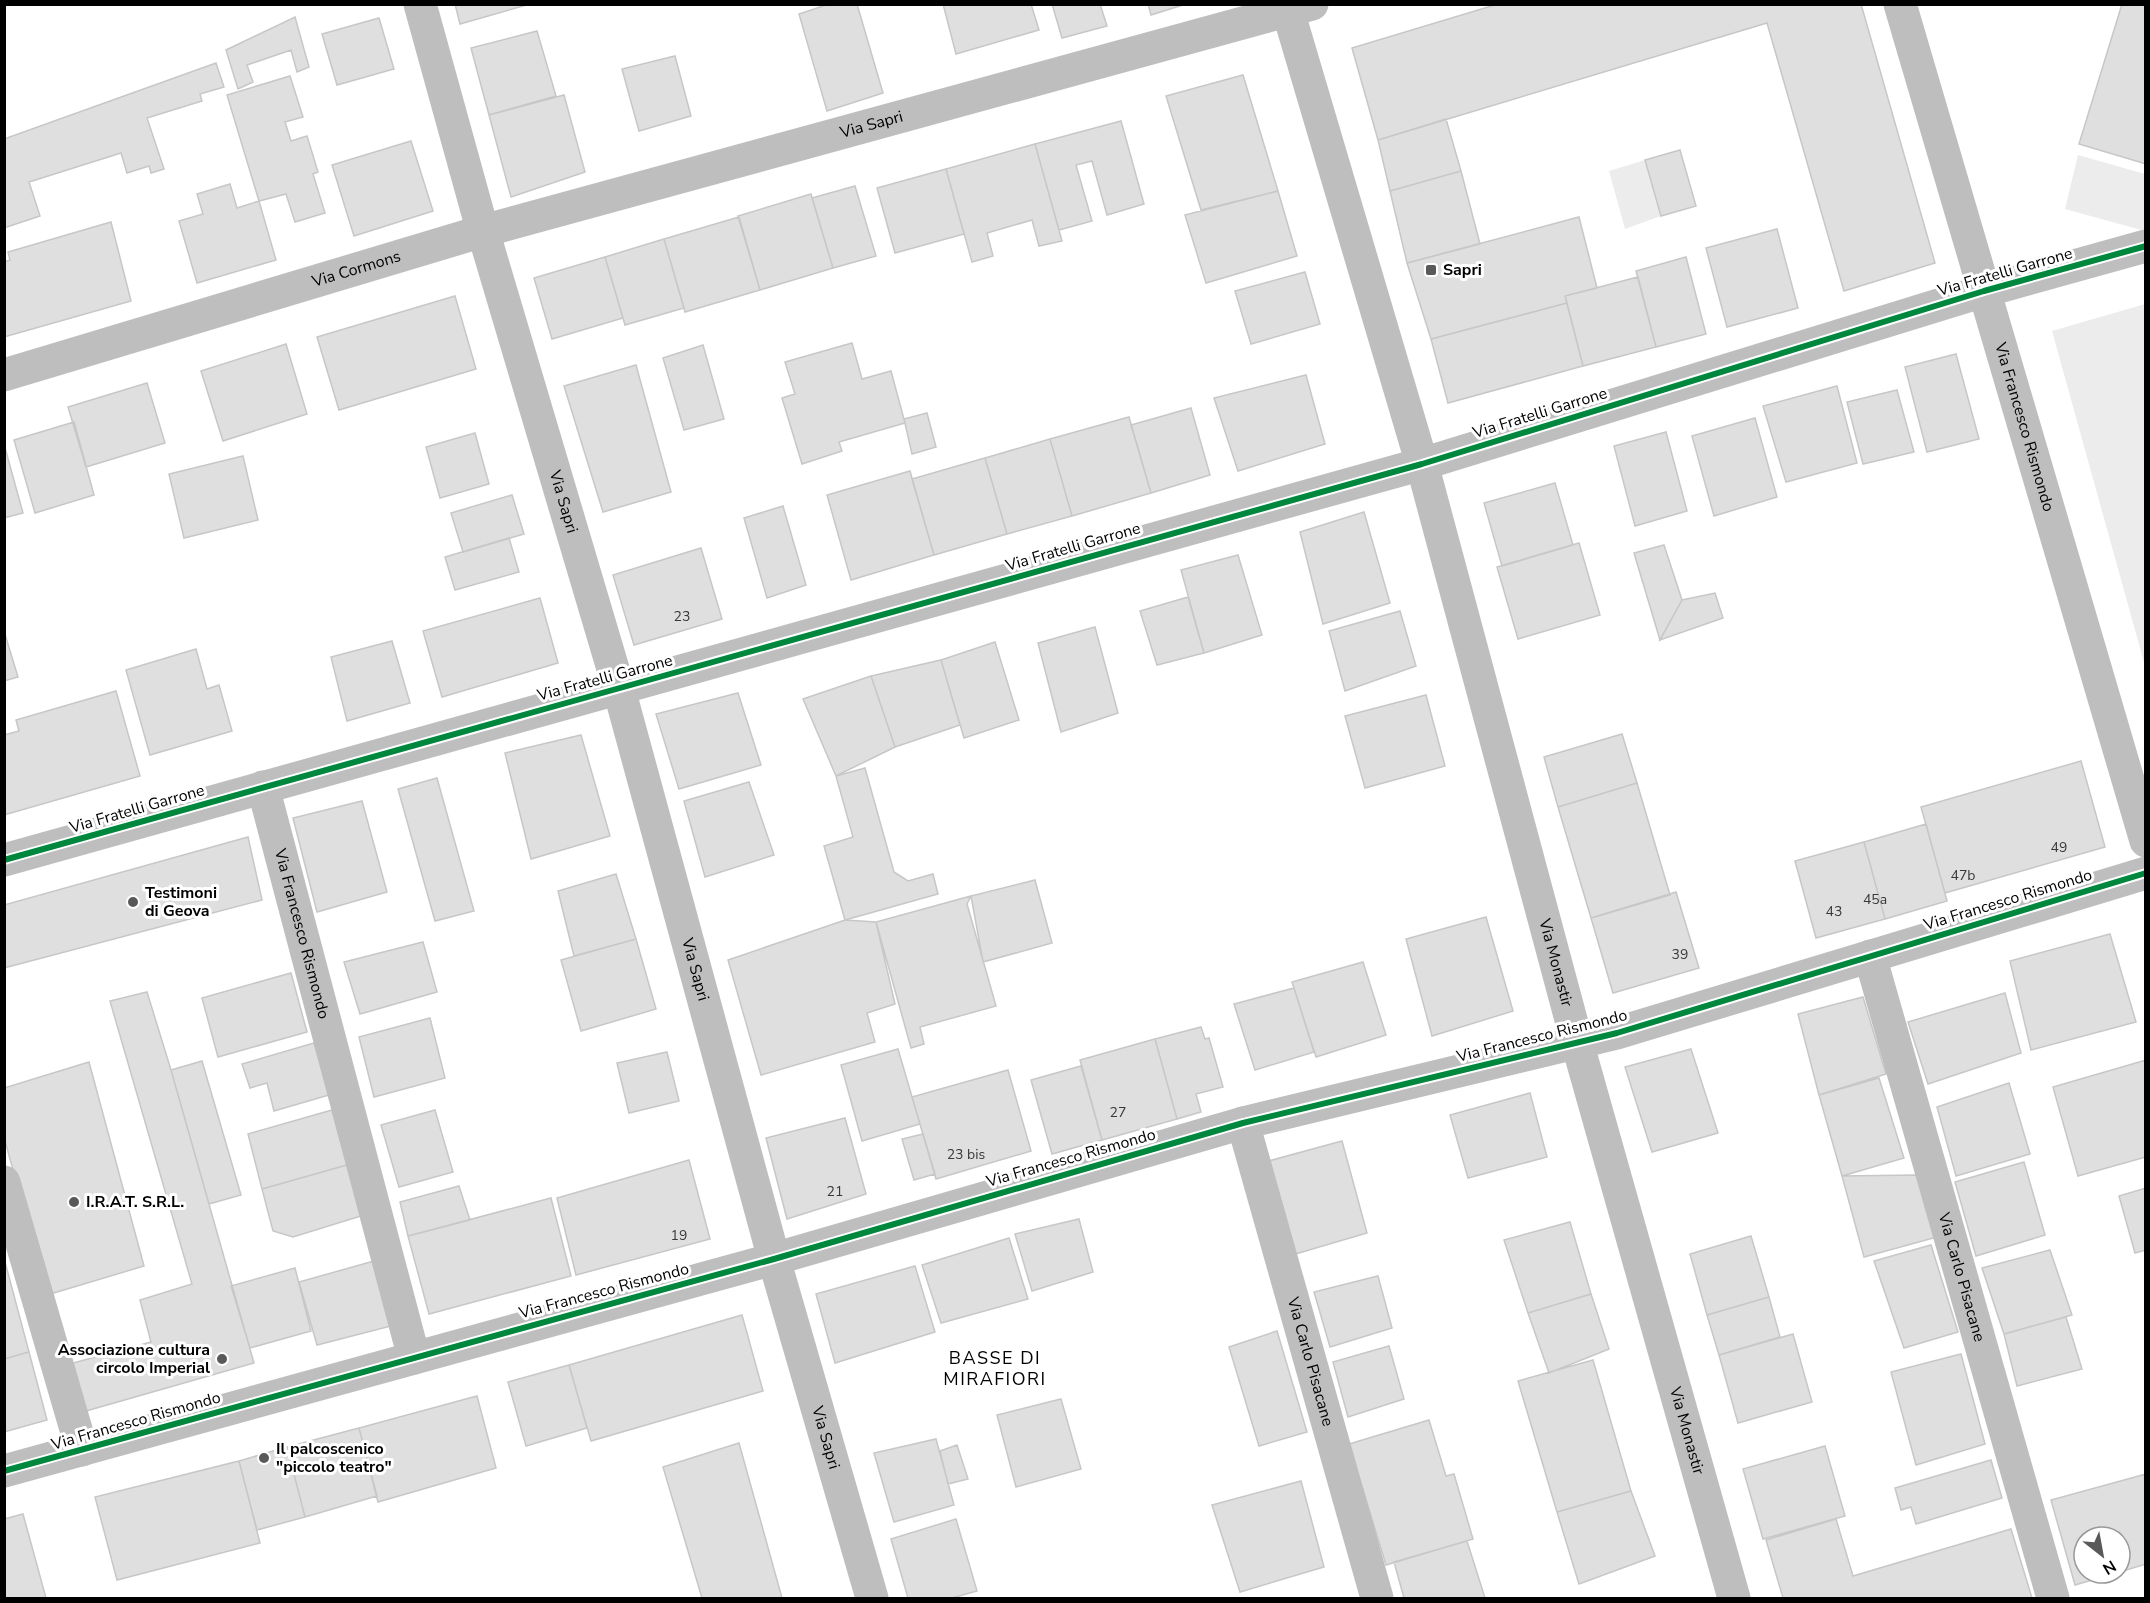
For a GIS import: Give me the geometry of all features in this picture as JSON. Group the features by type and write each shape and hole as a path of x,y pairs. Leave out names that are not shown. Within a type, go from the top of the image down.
{"street":[{"path":"420,4 483,231"},
{"name":"Via Fratelli Garrone","path":"1900,4 1984,291"},
{"path":"1295,7 1422,464"},
{"name":"Via Sapri","path":"872,1599 774,1259 619,689 483,231 1295,7"},
{"name":"Via Cormons","path":"4,375 483,231"},
{"name":"Via Fratelli Garrone","path":"4,860 1422,464 1984,291 2145,246"},
{"name":"Via Francesco Rismondo","path":"1984,291 2145,841"},
{"name":"Via Monastir","path":"1422,464 1577,1042 1734,1599"},
{"name":"Via Francesco Rismondo","path":"263,787 414,1358"},
{"name":"Via Francesco Rismondo","path":"4,1471 774,1259 1243,1123 1617,1033 2145,873"},
{"name":"Via Carlo Pisacane","path":"1870,956 2053,1599"},
{"name":"Via Carlo Pisacane","path":"1243,1123 1377,1599"},
{"path":"4,1182 82,1450"}],"shaded area":[{"path":"2078,155 2145,174 2145,231 2065,209"},
{"path":"1645,160 1661,216 1625,229 1609,171"},
{"path":"2146,304 2145,666 2052,331"}],"building":[{"path":"455,4 530,4 460,24"},
{"path":"829,4 857,4 883,93 827,111 799,14"},
{"path":"943,4 1031,4 1039,30 956,54"},
{"path":"1052,4 1100,4 1107,26 1062,38"},
{"path":"1148,4 1186,4 1151,15"},
{"path":"1498,4 1861,4 1935,263 1844,291 1767,23 1378,140 1352,48"},
{"path":"2122,4 2146,4 2146,164 2079,144"},
{"path":"295,17 309,67 297,72 291,50 247,65 253,82 238,89 226,50"},
{"path":"379,18 394,69 337,85 322,34"},
{"path":"537,31 556,96 489,115 471,48"},
{"path":"675,56 691,116 639,131 622,69"},
{"path":"216,63 224,87 200,94 202,101 147,118 164,169 151,173 149,166 127,173 121,153 29,182 40,216 4,228 4,139"},
{"path":"1243,75 1278,191 1201,210 1166,96"},
{"path":"290,76 303,117 285,122 291,141 307,136 318,172 313,174 325,213 295,222 286,194 259,201 227,95"},
{"path":"564,95 585,172 511,197 489,115"},
{"path":"1446,119 1461,171 1390,191 1378,140"},
{"path":"1121,121 1144,204 1107,215 1092,161 1076,165 1092,221 1059,230 1035,144"},
{"path":"411,141 433,211 354,236 332,165"},
{"path":"1035,144 1062,241 1039,246 1032,220 987,233 993,256 972,262 946,169"},
{"path":"1680,150 1696,206 1661,216 1645,160"},
{"path":"946,169 964,234 895,253 877,188"},
{"path":"1461,171 1480,244 1407,263 1390,191"},
{"path":"230,184 237,208 259,201 276,260 197,283 179,221 203,214 197,194"},
{"path":"855,186 876,256 833,268 812,198"},
{"path":"1278,191 1297,256 1206,283 1185,215"},
{"path":"811,194 833,268 760,290 738,216"},
{"path":"739,217 760,290 685,312 664,239"},
{"path":"1579,217 1597,288 1565,296 1567,303 1431,339 1407,263"},
{"path":"111,222 131,301 4,337 4,262 10,260 8,252"},
{"path":"1777,229 1798,308 1727,327 1706,248"},
{"path":"664,239 684,308 625,325 605,257"},
{"path":"605,257 623,318 552,339 534,278"},
{"path":"1686,257 1706,334 1656,347 1636,271"},
{"path":"1305,272 1320,324 1251,344 1235,291"},
{"path":"1638,277 1656,347 1583,366 1565,296"},
{"path":"455,296 476,369 339,410 317,337"},
{"path":"1567,303 1583,366 1448,403 1431,339"},
{"path":"852,343 862,379 891,371 905,423 839,442 842,451 802,464 782,398 795,394 785,362"},
{"path":"286,344 307,414 223,441 201,371"},
{"path":"703,345 724,419 684,430 663,358"},
{"path":"1956,354 1979,439 1927,452 1905,367"},
{"path":"636,365 671,492 603,512 564,386"},
{"path":"1306,375 1325,444 1238,471 1214,398"},
{"path":"147,383 165,443 86,467 68,407"},
{"path":"1837,386 1857,463 1786,482 1763,406"},
{"path":"1897,390 1914,452 1863,464 1847,402"},
{"path":"1191,408 1210,475 1151,493 1131,425"},
{"path":"927,413 936,447 912,454 904,419"},
{"path":"1129,417 1151,493 1072,516 1050,439"},
{"path":"1755,418 1777,497 1714,516 1692,436"},
{"path":"74,422 94,495 35,513 14,440"},
{"path":"1666,432 1687,511 1635,526 1614,446"},
{"path":"475,433 489,484 440,498 426,447"},
{"path":"1050,439 1072,516 1007,534 985,458"},
{"path":"4,444 23,513 4,518"},
{"path":"243,456 258,520 184,538 169,474"},
{"path":"985,458 1007,534 934,555 912,479"},
{"path":"910,471 934,555 851,580 827,495"},
{"path":"1555,483 1573,545 1502,566 1484,503"},
{"path":"512,495 524,534 463,552 451,513"},
{"path":"783,506 806,585 767,598 744,518"},
{"path":"1364,512 1390,603 1323,624 1300,532"},
{"path":"509,538 519,572 455,590 445,557"},
{"path":"1579,543 1600,615 1518,639 1497,567"},
{"path":"1664,545 1682,600 1660,640 1634,553"},
{"path":"701,548 722,619 634,645 613,575"},
{"path":"1238,555 1262,635 1204,653 1181,570"},
{"path":"1715,593 1723,618 1660,640 1682,600"},
{"path":"1188,597 1204,653 1157,665 1140,611"},
{"path":"540,598 558,663 442,697 423,631"},
{"path":"1400,611 1416,666 1345,691 1329,631"},
{"path":"1095,627 1118,713 1061,732 1038,643"},
{"path":"4,631 18,677 4,681"},
{"path":"392,641 410,703 347,721 331,657"},
{"path":"995,642 1019,720 964,738 941,660"},
{"path":"196,649 207,689 219,685 232,731 150,755 126,670"},
{"path":"941,660 960,725 895,747 871,676"},
{"path":"871,676 895,747 836,776 803,699"},
{"path":"116,691 140,776 4,815 4,735 19,731 16,720"},
{"path":"738,693 761,765 679,789 656,714"},
{"path":"1426,695 1445,766 1365,788 1345,716"},
{"path":"1622,734 1637,783 1558,807 1544,757"},
{"path":"581,735 610,836 531,859 505,753"},
{"path":"2081,761 2105,847 1945,893 1921,807"},
{"path":"865,768 894,872 908,881 933,874 938,894 845,920 824,846 853,837 836,776"},
{"path":"437,778 474,911 435,921 398,789"},
{"path":"749,782 774,855 705,877 684,801"},
{"path":"1637,783 1670,895 1591,918 1558,807"},
{"path":"362,801 387,892 317,912 293,818"},
{"path":"1926,824 1947,901 1885,919 1864,842"},
{"name":"Testimoni di Geova","path":"248,837 262,900 4,968 4,905"},
{"path":"1864,842 1885,919 1816,938 1795,861"},
{"path":"616,874 636,939 574,956 558,891"},
{"path":"1035,880 1052,943 983,962 971,896"},
{"path":"1676,892 1699,968 1613,993 1591,918"},
{"path":"971,896 967,904 996,1006 920,1027 924,1044 911,1048 876,922"},
{"path":"1486,917 1513,1011 1432,1036 1406,939"},
{"path":"845,920 876,922 895,1004 867,1013 875,1042 761,1075 728,960"},
{"path":"2110,934 2136,1022 2031,1050 2010,961"},
{"path":"636,939 656,1009 581,1031 561,960"},
{"path":"423,942 437,992 360,1014 344,962"},
{"path":"1363,962 1386,1035 1316,1057 1292,982"},
{"path":"291,973 307,1032 218,1057 202,998"},
{"path":"1294,988 1314,1052 1255,1070 1234,1004"},
{"path":"147,992 254,1363 86,1411 73,1363 151,1342 140,1300 192,1284 110,1001"},
{"path":"2005,993 2021,1053 1928,1084 1908,1022"},
{"path":"1863,997 1886,1074 1819,1095 1798,1014"},
{"path":"430,1018 445,1078 374,1097 359,1037"},
{"path":"1201,1027 1205,1039 1209,1038 1223,1087 1196,1094 1201,1112 1177,1119 1155,1039"},
{"path":"1155,1039 1177,1119 1102,1140 1080,1060"},
{"path":"314,1043 329,1095 274,1111 267,1083 250,1088 242,1064"},
{"path":"898,1049 920,1124 862,1141 841,1065"},
{"path":"1691,1049 1718,1133 1652,1152 1625,1067"},
{"path":"667,1052 679,1101 629,1113 617,1063"},
{"path":"2146,1060 2146,1157 2078,1176 2053,1087"},
{"path":"202,1061 241,1195 209,1204 171,1070"},
{"name":"I.R.A.T. S.R.L.","path":"89,1062 144,1266 47,1295 4,1137 4,1088"},
{"path":"1081,1066 1102,1140 1052,1154 1031,1080"},
{"path":"1008,1070 1031,1151 936,1179 912,1097"},
{"path":"1879,1078 1904,1158 1842,1176 1819,1095"},
{"path":"2009,1083 2030,1154 1956,1176 1937,1107"},
{"path":"1530,1093 1547,1157 1468,1178 1450,1115"},
{"path":"332,1110 347,1165 262,1189 248,1134"},
{"path":"435,1110 453,1172 399,1187 381,1125"},
{"path":"845,1118 866,1194 787,1219 766,1138"},
{"path":"923,1134 935,1174 914,1180 902,1139"},
{"path":"1342,1141 1367,1233 1292,1255 1265,1162"},
{"path":"689,1160 710,1239 576,1275 557,1198"},
{"path":"2024,1162 2045,1235 1976,1256 1955,1182"},
{"path":"347,1165 361,1216 293,1237 273,1231 262,1189"},
{"path":"1917,1175 1937,1237 1864,1257 1842,1176"},
{"path":"459,1186 470,1220 408,1236 400,1202"},
{"path":"2146,1188 2146,1250 2135,1253 2119,1196"},
{"path":"551,1198 571,1276 429,1314 408,1236"},
{"path":"1079,1219 1093,1272 1032,1291 1015,1234"},
{"path":"1570,1222 1591,1294 1528,1313 1504,1240"},
{"path":"1751,1236 1769,1297 1707,1315 1690,1254"},
{"path":"1009,1238 1028,1299 941,1323 922,1265"},
{"path":"1931,1245 1958,1332 1904,1348 1874,1261"},
{"path":"2050,1250 2072,1315 2004,1334 1982,1268"},
{"path":"4,1258 29,1352 4,1359"},
{"path":"374,1261 391,1326 317,1345 299,1282"},
{"path":"915,1266 935,1332 835,1363 816,1294"},
{"path":"295,1268 311,1331 250,1348 231,1286"},
{"path":"1378,1276 1392,1328 1330,1347 1314,1292"},
{"path":"1591,1294 1609,1349 1549,1373 1528,1313"},
{"path":"1769,1297 1780,1337 1719,1355 1707,1315"},
{"path":"742,1315 763,1391 591,1441 569,1365"},
{"path":"2066,1317 2082,1369 2017,1386 2004,1334"},
{"path":"1277,1331 1307,1432 1259,1446 1229,1347"},
{"path":"1793,1334 1812,1402 1738,1423 1719,1355"},
{"path":"1389,1346 1404,1399 1348,1417 1333,1362"},
{"path":"29,1352 47,1420 4,1432 4,1359"},
{"path":"1961,1354 1985,1444 1916,1465 1891,1372"},
{"path":"1593,1360 1631,1491 1557,1512 1518,1381"},
{"path":"569,1365 587,1428 526,1446 508,1382"},
{"path":"477,1396 496,1468 378,1502 359,1428"},
{"path":"1061,1399 1081,1469 1016,1487 997,1415"},
{"path":"1429,1420 1446,1476 1454,1474 1473,1539 1386,1565 1349,1444"},
{"path":"359,1428 377,1496 305,1517 287,1447"},
{"path":"936,1439 954,1505 894,1522 874,1453"},
{"path":"739,1443 782,1598 702,1598 663,1467"},
{"path":"957,1445 968,1479 948,1484 940,1451"},
{"path":"1825,1446 1845,1516 1763,1539 1743,1469"},
{"path":"287,1447 305,1517 257,1530 239,1461"},
{"path":"1991,1460 2002,1498 1916,1524 1911,1507 1901,1510 1895,1488"},
{"path":"239,1461 260,1543 117,1580 95,1497"},
{"path":"2146,1474 2146,1564 2132,1568 2132,1525 2072,1525 2072,1574 2051,1500"},
{"path":"1301,1481 1324,1567 1240,1592 1212,1505"},
{"path":"1631,1491 1655,1556 1579,1584 1557,1512"},
{"path":"23,1514 46,1598 4,1598 4,1519"},
{"path":"956,1519 977,1591 952,1598 908,1598 891,1539"},
{"path":"1836,1519 1853,1576 2011,1529 2032,1598 1783,1598 1766,1540"},
{"path":"1467,1541 1485,1598 1404,1598 1394,1562"}],"cycle path":[{"path":"4,860 1422,464 1984,291 2146,246"},
{"path":"4,1471 774,1259 1243,1123 1617,1033 2146,873"}],"place":[{"name":"Sapri","path":"1431,270"},
{"name":"Testimoni di Geova","path":"133,902"},
{"name":"I.R.A.T. S.R.L.","path":"74,1202"},
{"name":"Associazione cultura circolo Imperial","path":"222,1359"},
{"name":"Il palcoscenico \"piccolo teatro\"","path":"264,1458"}],"district":[{"name":"BASSE DI MIRAFIORI","path":"995,1368"}]}
